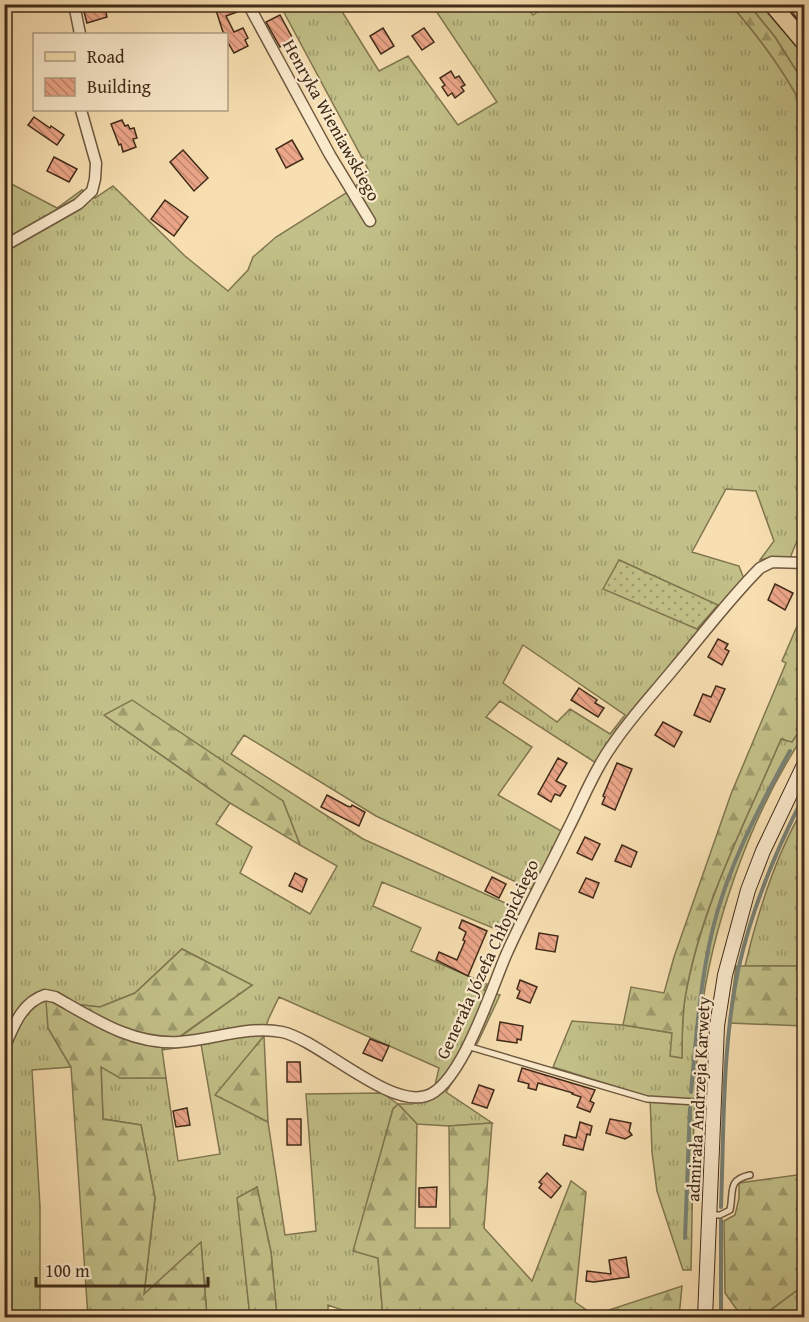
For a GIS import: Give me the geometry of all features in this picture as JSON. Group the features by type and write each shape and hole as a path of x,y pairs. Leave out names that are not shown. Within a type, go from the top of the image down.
{"main road":[{"path":"772,4 804,42"},
{"path":"797,4 804,13"},
{"name":"admirała Andrzeja Karwety","path":"705,1317 717,1026 725,975 737,926 763,850 804,765"},
{"name":"admirała Andrzeja Karwety","path":"794,788 804,775"}],"street":[{"path":"74,4 80,33"},
{"name":"Henryka Wieniawskiego","path":"248,4 330,155 370,221"},
{"path":"4,246 78,204 92,191 96,163 81,111"},
{"name":"Generała Józefa Chłopickiego","path":"4,1048 27,1004 45,995 55,997 122,1033 152,1041 179,1042 264,1031 283,1033 301,1040 349,1070 393,1091 409,1096 426,1096 445,1083 467,1046 525,915 589,784 610,747 642,706 760,568 776,562 804,563"}],"lane":[{"path":"467,1046 647,1099 714,1103"},
{"path":"709,1215 720,1215 730,1210 734,1182 738,1178 750,1175"}],"green space":[{"path":"280,5 338,5 379,71 408,56 458,125 497,102 432,5 525,5 533,15 547,5 731,5 771,55 804,110 804,530 790,558 775,557 760,560 774,541 756,491 726,489 692,552 739,566 744,579 596,763 500,701 486,717 532,747 498,795 563,832 533,890 376,816 244,735 231,754 363,839 523,911 510,935 382,882 373,906 421,928 411,951 487,984 484,990 500,995 478,1042 446,1092 492,1123 449,1126 417,1124 398,1104 393,1109 354,1251 378,1258 383,1317 362,1317 328,1305 328,1317 277,1317 271,1252 257,1187 238,1198 250,1317 207,1317 201,1243 144,1295 155,1198 141,1125 103,1119 101,1066 120,1078 166,1078 178,1161 220,1154 201,1044 162,1050 252,985 182,949 135,993 100,1007 47,1001 48,1028 71,1067 32,1070 40,1207 40,1317 5,1317 4,180 57,208 82,190 95,198 113,186 185,256 228,291 248,270 253,257 276,237 354,188 369,171","holes":["619,560 717,605 697,629","523,645 625,715 610,734 570,709 557,722 503,683","105,716 283,801 300,845 337,866 310,914 240,873 252,847 216,824 230,803","279,997 439,1068 432,1098 412,1104 398,1104 382,1093 306,1094 316,1231 285,1235 268,1122 216,1095 264,1036 268,1020"]},
{"path":"731,5 749,5 775,37 804,83 804,110 771,55"},
{"path":"749,5 761,5 804,55 804,83 775,37"},
{"path":"619,560 718,605 697,629 603,589"},
{"path":"804,610 804,724 792,742 781,739 712,898 692,964 684,1006 682,1058 670,1056 672,1033 623,1025 631,987 664,993 674,957 731,794 786,663 782,661"},
{"path":"132,700 283,801 300,845 230,803 104,715"},
{"path":"804,724 804,735 784,767 749,839 734,878 711,957 704,995 697,1063 691,1270 683,1270 657,1191 652,1152 650,1097 553,1067 572,1021 623,1025 672,1033 682,1058 685,998 692,964 713,898 781,739 792,742"},
{"path":"804,807 804,966 745,966 768,884 784,845"},
{"path":"182,949 252,985 162,1049 166,1078 120,1078 101,1067 103,1119 141,1125 155,1198 144,1294 201,1242 207,1317 88,1317 71,1067 48,1028 46,1001 100,1007 135,993"},
{"path":"736,966 804,966 804,1026 729,1023"},
{"path":"264,1036 268,1122 215,1095"},
{"path":"398,1104 417,1124 415,1228 450,1228 449,1126 492,1123 484,1228 532,1281 571,1181 586,1192 575,1302 594,1315 682,1286 679,1317 383,1317 378,1258 353,1251 393,1109"},
{"path":"804,1174 804,1285 761,1317 742,1317 725,1293 724,1221 735,1215 739,1198 739,1183"},
{"path":"257,1187 271,1252 277,1317 250,1317 237,1198"},
{"path":"804,1285 804,1317 761,1317"}],"building":[{"path":"104,4 107,17 87,23 83,8"},
{"path":"214,4 234,4 237,12 226,16 234,32 243,28 248,38 245,40 248,46 234,53 228,42 228,33 223,32"},
{"path":"280,15 293,39 280,47 266,22"},
{"path":"383,28 394,46 381,54 370,36"},
{"path":"424,28 434,42 422,50 412,36"},
{"path":"451,71 455,78 459,76 465,85 461,87 464,91 455,98 452,93 448,96 442,87 445,85 440,78"},
{"path":"34,117 64,135 57,145 28,125"},
{"path":"122,120 125,126 128,125 130,129 134,128 137,138 133,139 136,147 123,152 111,124"},
{"path":"292,140 303,159 286,168 276,149"},
{"path":"183,150 208,178 194,191 170,162"},
{"path":"54,157 77,169 69,182 47,171"},
{"path":"165,200 188,217 174,236 151,219"},
{"path":"775,584 793,593 785,610 768,600"},
{"path":"718,639 728,644 725,649 729,651 722,665 708,657"},
{"path":"716,686 725,689 710,722 694,715 703,694 711,697"},
{"path":"579,688 597,700 595,703 604,708 598,717 571,700"},
{"path":"663,722 682,732 674,747 655,735"},
{"path":"558,758 567,763 556,781 566,786 560,796 555,794 551,802 538,794"},
{"path":"617,763 632,769 615,810 602,804 605,797 603,796"},
{"path":"327,795 347,806 352,805 365,812 359,826 321,807"},
{"path":"585,837 600,844 592,860 577,853"},
{"path":"622,845 637,852 631,867 615,861"},
{"path":"295,873 307,879 302,892 289,886"},
{"path":"492,877 506,884 499,898 485,891"},
{"path":"586,878 599,883 593,898 579,892"},
{"path":"462,920 487,931 468,976 436,960 439,952 457,960 465,941 463,940 466,932 459,928"},
{"path":"539,933 558,936 555,952 536,949"},
{"path":"520,980 537,987 530,1003 517,998 520,991 517,989"},
{"path":"500,1022 523,1026 521,1040 517,1039 517,1043 497,1040"},
{"path":"370,1039 389,1046 382,1061 363,1053"},
{"path":"287,1062 300,1062 301,1082 287,1082"},
{"path":"522,1068 595,1090 590,1101 594,1103 590,1112 577,1107 581,1097 573,1093 538,1083 536,1090 528,1088 529,1084 518,1081"},
{"path":"479,1085 494,1090 487,1108 472,1103"},
{"path":"187,1108 190,1125 176,1127 173,1111"},
{"path":"287,1119 301,1119 301,1145 287,1145"},
{"path":"610,1119 631,1123 629,1131 632,1135 625,1139 606,1133"},
{"path":"580,1122 592,1126 590,1135 587,1134 583,1150 563,1145 565,1135 576,1138"},
{"path":"547,1173 561,1186 551,1198 539,1188 542,1184 539,1182"},
{"path":"437,1187 436,1207 419,1207 419,1188"},
{"path":"626,1257 629,1277 586,1281 587,1271 611,1274 609,1260"}],"waterway":[{"path":"691,1092 704,971 718,908 745,839 790,751"},
{"path":"721,1207 727,1055 733,995 751,921 766,878 804,796"},
{"path":"685,1238 690,1108"},
{"path":"721,1220 721,1312"}]}
